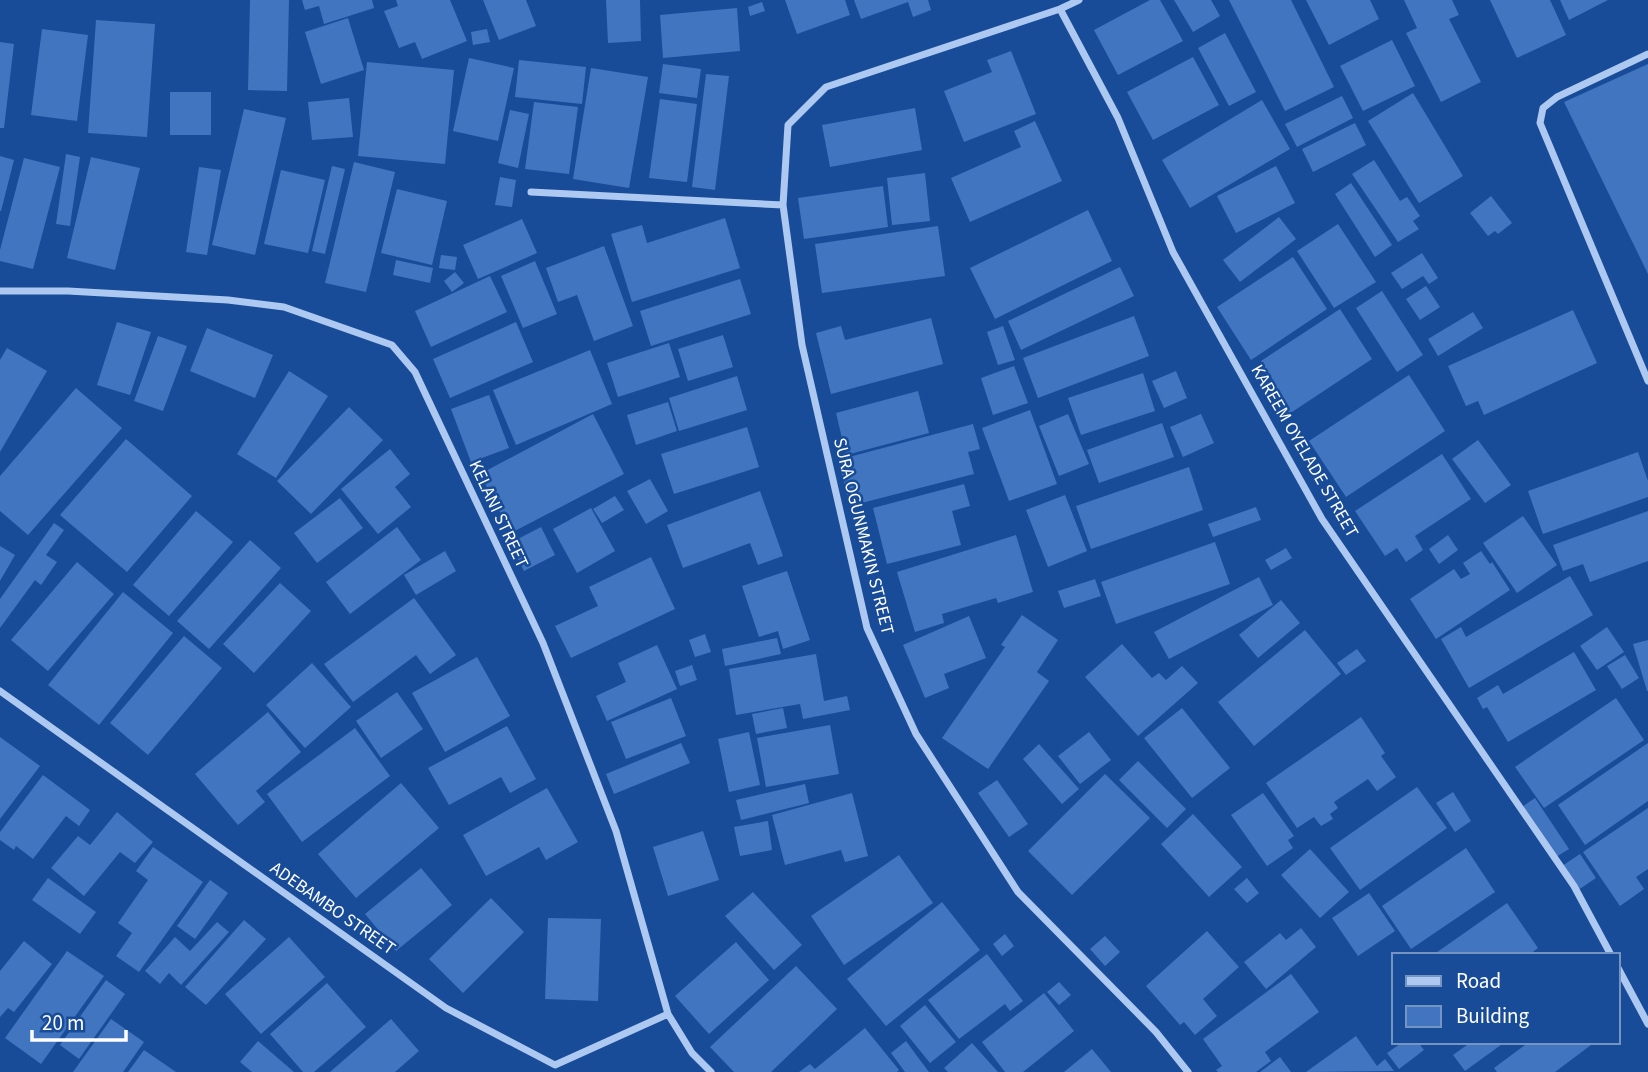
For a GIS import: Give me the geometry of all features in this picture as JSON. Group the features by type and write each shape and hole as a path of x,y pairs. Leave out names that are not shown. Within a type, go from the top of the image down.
{"street":[{"path":"1060,9 1079,0"},
{"name":"SURA OGUNMAKIN STREET","path":"1060,9 825,87 788,125 783,205 802,345 867,628 916,734 1018,892 1156,1032 1188,1072"},
{"name":"KAREEM OYELADE STREET","path":"1060,9 1118,118 1173,252 1322,519 1574,886 1610,953"},
{"path":"1648,54 1557,97 1543,108 1540,123 1648,381"},
{"path":"531,192 783,205"},
{"name":"KELANI STREET","path":"0,291 68,291 228,300 284,307 392,345 415,372 542,643 616,831 668,1014 692,1053 710,1072"},
{"name":"ADEBAMBO STREET","path":"0,691 446,1008 553,1069 668,1014"},
{"path":"1620,972 1648,1024"}],"building":[{"path":"250,0 289,0 287,91 248,90"},
{"path":"302,0 372,0 374,8 324,24 319,6 305,10"},
{"path":"396,0 450,0 467,41 422,59 415,42 399,48 384,11 398,6"},
{"path":"483,0 526,0 536,26 499,40"},
{"path":"606,0 640,0 641,41 608,43"},
{"path":"785,0 845,0 850,15 797,34"},
{"path":"854,0 928,0 931,10 913,17 908,2 861,19"},
{"path":"1150,0 1160,0 1183,41 1118,75 1094,30"},
{"path":"1174,0 1211,0 1220,16 1193,32"},
{"path":"1229,0 1291,0 1334,87 1285,111"},
{"path":"1306,0 1370,0 1379,19 1329,45"},
{"path":"1404,0 1452,0 1459,15 1449,19 1481,82 1441,102 1406,33 1417,28"},
{"path":"1490,0 1550,0 1566,35 1517,58"},
{"path":"1560,0 1608,0 1569,20"},
{"path":"762,2 765,11 750,16 748,7"},
{"path":"737,8 740,51 663,58 660,15"},
{"path":"348,18 364,70 321,84 305,32"},
{"path":"96,20 155,24 147,137 88,133"},
{"path":"42,29 88,35 77,121 31,115"},
{"path":"487,29 490,42 473,45 471,32"},
{"path":"1225,33 1256,92 1229,106 1198,48"},
{"path":"1392,40 1415,86 1363,111 1340,66"},
{"path":"0,42 14,44 4,128 0,128"},
{"path":"1011,51 1036,114 964,142 944,91 992,72 987,60"},
{"path":"1193,57 1219,105 1153,140 1127,92"},
{"path":"469,58 514,68 498,141 453,131"},
{"path":"519,60 586,67 582,104 515,97"},
{"path":"367,62 454,70 445,164 358,156"},
{"path":"663,64 701,69 697,98 659,93"},
{"path":"1648,64 1648,274 1564,102"},
{"path":"591,68 648,77 629,188 573,179"},
{"path":"706,74 729,76 715,190 692,187"},
{"path":"170,92 211,92 211,135 170,135"},
{"path":"1413,93 1463,176 1419,203 1368,121"},
{"path":"1342,96 1353,118 1297,147 1285,124"},
{"path":"349,98 353,137 312,140 308,102"},
{"path":"660,99 697,104 687,182 649,178"},
{"path":"1262,100 1290,149 1190,208 1162,160"},
{"path":"534,102 578,107 569,174 525,169"},
{"path":"915,108 922,150 830,167 822,125"},
{"path":"244,109 286,118 255,255 212,245"},
{"path":"510,110 529,114 518,168 498,163"},
{"path":"1035,121 1062,181 970,222 951,178 1021,147 1014,131"},
{"path":"1355,123 1366,145 1313,172 1302,149"},
{"path":"66,154 80,157 70,226 56,224"},
{"path":"0,156 14,160 1,211 0,211"},
{"path":"91,157 140,168 115,270 67,258"},
{"path":"24,158 60,167 33,269 0,261 0,250"},
{"path":"1374,160 1400,201 1407,197 1420,216 1413,221 1419,229 1398,242 1352,174"},
{"path":"354,162 395,172 366,292 325,283"},
{"path":"332,166 345,169 325,254 312,251"},
{"path":"1276,166 1295,203 1236,233 1217,196"},
{"path":"199,167 221,170 207,255 186,252"},
{"path":"281,170 325,180 308,253 264,244"},
{"path":"925,173 930,221 892,225 887,178"},
{"path":"500,177 516,180 512,207 495,205"},
{"path":"1351,183 1392,245 1375,257 1335,194"},
{"path":"883,186 888,227 804,239 798,198"},
{"path":"397,189 447,201 432,265 381,253"},
{"path":"1491,196 1512,223 1498,234 1495,231 1488,236 1470,213"},
{"path":"1088,210 1112,261 995,319 970,268"},
{"path":"1279,217 1296,239 1240,282 1223,260"},
{"path":"725,218 740,268 632,302 611,234 642,225 647,243"},
{"path":"522,219 537,253 478,279 463,245"},
{"path":"1338,224 1376,282 1334,308 1297,251"},
{"path":"938,226 945,276 822,293 815,244"},
{"path":"604,246 633,326 594,341 577,295 558,302 546,268"},
{"path":"1422,253 1438,278 1429,284 1423,276 1402,289 1391,273"},
{"path":"441,255 457,257 455,270 439,268"},
{"path":"1293,257 1327,309 1251,360 1217,307"},
{"path":"396,260 433,268 430,283 393,275"},
{"path":"535,261 557,314 523,328 501,276"},
{"path":"1120,267 1134,296 1021,350 1008,321"},
{"path":"455,272 464,283 452,292 444,281"},
{"path":"490,276 507,312 431,347 415,311"},
{"path":"740,279 751,314 651,346 640,311"},
{"path":"1426,286 1440,307 1420,320 1406,299"},
{"path":"1382,291 1423,355 1397,372 1356,308"},
{"path":"1340,309 1372,359 1286,416 1267,387 1274,382 1261,361"},
{"path":"1573,310 1597,363 1484,415 1478,401 1466,406 1448,366"},
{"path":"1473,312 1483,328 1438,356 1428,339"},
{"path":"1134,316 1149,356 1038,398 1023,358"},
{"path":"931,318 943,364 831,394 816,333 841,326 845,340"},
{"path":"117,322 151,332 130,395 97,385"},
{"path":"516,322 533,362 450,398 433,359"},
{"path":"1003,326 1015,360 998,365 987,332"},
{"path":"207,328 273,355 255,398 190,371"},
{"path":"723,335 733,367 688,381 678,349"},
{"path":"158,336 187,346 163,411 134,401"},
{"path":"669,343 680,377 618,397 607,363"},
{"path":"7,348 47,371 0,452 0,360"},
{"path":"590,350 612,404 516,445 493,390"},
{"path":"1014,366 1028,403 993,415 981,378"},
{"path":"289,371 328,396 276,478 237,454"},
{"path":"1176,371 1187,398 1164,408 1152,381"},
{"path":"1143,373 1155,411 1081,435 1068,398"},
{"path":"1409,375 1445,431 1346,497 1309,441"},
{"path":"737,376 747,410 679,431 669,398"},
{"path":"76,388 122,428 28,535 0,511 0,476"},
{"path":"918,391 929,433 846,455 836,413"},
{"path":"489,395 509,448 471,462 451,409"},
{"path":"668,402 677,431 636,445 627,415"},
{"path":"349,407 383,440 311,514 277,481"},
{"path":"1030,410 1057,484 1009,501 982,428"},
{"path":"593,414 624,474 511,533 480,474"},
{"path":"1068,414 1089,464 1059,476 1039,426"},
{"path":"1201,414 1214,443 1183,457 1170,427"},
{"path":"1162,423 1174,457 1099,483 1087,450"},
{"path":"973,424 980,449 968,452 974,474 850,506 838,460"},
{"path":"747,427 759,467 674,494 661,454"},
{"path":"126,439 192,496 127,572 60,515"},
{"path":"1478,440 1511,485 1485,503 1452,459"},
{"path":"390,449 410,474 395,487 411,507 378,534 341,489"},
{"path":"1638,452 1648,481 1648,497 1543,534 1528,491"},
{"path":"1442,454 1471,499 1415,536 1423,550 1406,562 1397,548 1385,556 1355,511"},
{"path":"1189,467 1203,510 1091,549 1076,506"},
{"path":"650,479 668,511 646,524 627,491"},
{"path":"964,484 970,506 952,511 961,545 887,564 873,508"},
{"path":"760,491 783,556 758,565 750,543 683,568 667,525"},
{"path":"1065,495 1087,551 1048,567 1026,510"},
{"path":"615,496 624,510 602,523 593,509"},
{"path":"340,498 363,528 317,563 294,533"},
{"path":"1256,507 1261,520 1213,537 1208,524"},
{"path":"591,508 615,551 577,573 553,529"},
{"path":"196,511 233,542 169,616 133,585"},
{"path":"1648,511 1648,561 1590,582 1583,564 1563,571 1553,545"},
{"path":"1523,516 1557,565 1517,593 1483,543"},
{"path":"54,523 64,530 46,555 57,562 41,585 35,580 0,628 0,599"},
{"path":"397,527 421,560 350,614 326,582"},
{"path":"541,527 555,555 524,571 510,543"},
{"path":"1016,535 1033,592 998,603 996,598 942,614 944,623 915,632 897,572"},
{"path":"1448,535 1458,550 1439,564 1429,549"},
{"path":"250,540 281,568 209,649 177,621"},
{"path":"1215,542 1230,584 1116,624 1101,582"},
{"path":"0,546 15,555 0,581"},
{"path":"1286,548 1292,558 1271,570 1265,560"},
{"path":"445,551 456,571 416,595 404,575"},
{"path":"1481,551 1490,564 1492,562 1510,590 1436,639 1410,599 1454,569 1461,579 1470,574 1463,563"},
{"path":"651,557 675,609 571,658 555,626 598,606 589,587"},
{"path":"77,562 114,594 48,671 11,640"},
{"path":"787,571 810,640 783,649 778,631 759,637 742,586"},
{"path":"1570,576 1593,615 1469,688 1441,639 1461,627 1466,637"},
{"path":"1259,577 1273,605 1169,659 1154,632"},
{"path":"1095,579 1101,596 1064,608 1058,591"},
{"path":"280,583 311,611 254,673 223,644"},
{"path":"123,592 173,633 99,725 48,685"},
{"path":"414,598 456,655 430,674 416,655 353,702 324,664"},
{"path":"1281,600 1300,623 1258,658 1239,635"},
{"path":"1022,615 1058,640 1037,672 1049,681 988,769 942,738 1005,647 1001,645"},
{"path":"969,616 986,658 944,674 949,688 925,698 903,645"},
{"path":"1607,627 1624,652 1597,670 1580,646"},
{"path":"1305,630 1341,674 1254,746 1218,702"},
{"path":"705,634 711,652 695,657 689,640"},
{"path":"184,636 222,668 148,755 110,723"},
{"path":"777,638 781,654 725,666 722,649"},
{"path":"1648,640 1648,691 1647,691 1633,644"},
{"path":"1122,644 1152,678 1159,673 1166,680 1182,666 1198,683 1138,736 1085,677"},
{"path":"657,645 677,689 607,721 596,696 626,682 618,663"},
{"path":"1357,649 1366,661 1346,675 1337,663"},
{"path":"1574,652 1596,690 1508,742 1487,707 1483,709 1477,698 1498,685 1503,694"},
{"path":"816,654 824,701 847,696 850,710 803,719 800,704 736,715 729,669"},
{"path":"1625,655 1639,678 1622,689 1607,666"},
{"path":"477,657 510,716 445,752 412,693"},
{"path":"312,663 351,707 305,748 266,705"},
{"path":"692,665 697,680 680,686 675,671"},
{"path":"397,692 423,729 381,758 356,721"},
{"path":"671,698 686,736 626,759 611,722"},
{"path":"1616,698 1644,740 1544,808 1515,767"},
{"path":"783,708 787,728 756,734 752,714"},
{"path":"1182,708 1230,768 1192,798 1144,738"},
{"path":"268,712 301,752 256,791 265,802 238,825 195,774"},
{"path":"1361,717 1385,753 1381,756 1396,777 1377,791 1368,779 1334,802 1338,808 1330,814 1333,819 1321,826 1314,817 1297,828 1266,783"},
{"path":"830,725 839,774 766,787 757,738"},
{"path":"507,726 536,779 510,793 501,777 449,805 428,768"},
{"path":"355,728 390,776 302,842 267,794"},
{"path":"749,732 760,785 729,792 718,739"},
{"path":"1089,732 1111,760 1080,784 1058,756"},
{"path":"0,737 40,766 0,819"},
{"path":"681,743 690,763 614,794 606,774"},
{"path":"1648,743 1648,801 1585,845 1558,805"},
{"path":"1039,744 1079,789 1062,804 1023,759"},
{"path":"1138,761 1186,809 1167,828 1119,780"},
{"path":"1105,774 1150,818 1072,895 1028,851"},
{"path":"43,775 90,810 79,826 66,816 33,859 16,846 14,850 0,840 0,832"},
{"path":"997,780 1028,824 1009,837 978,793"},
{"path":"401,783 439,828 356,898 318,854"},
{"path":"805,784 809,803 741,820 736,800"},
{"path":"1417,787 1447,828 1360,890 1330,848"},
{"path":"547,788 578,842 546,860 539,847 486,876 463,835"},
{"path":"1453,792 1471,821 1455,832 1436,803"},
{"path":"852,793 868,856 845,862 841,850 785,865 772,815"},
{"path":"1263,793 1294,836 1288,840 1293,848 1267,866 1231,815"},
{"path":"1535,798 1569,849 1556,857 1522,807"},
{"path":"1648,808 1648,869 1636,877 1644,889 1620,906 1583,852"},
{"path":"117,812 153,842 135,863 120,852 84,896 51,868 78,836 90,845"},
{"path":"1193,814 1242,867 1209,897 1161,844"},
{"path":"768,821 772,850 740,856 734,827"},
{"path":"703,831 719,880 668,896 653,847"},
{"path":"153,847 203,882 139,972 116,956 132,933 118,923 148,880 136,871"},
{"path":"1466,848 1495,892 1411,949 1382,906"},
{"path":"1310,849 1349,892 1320,918 1281,875"},
{"path":"1580,854 1596,878 1578,890 1562,866"},
{"path":"899,855 933,903 844,965 811,916"},
{"path":"421,868 452,905 396,951 365,914"},
{"path":"48,878 96,912 80,934 32,900"},
{"path":"1247,878 1259,893 1247,903 1234,889"},
{"path":"210,880 228,893 195,939 177,926"},
{"path":"753,892 802,945 774,970 725,916"},
{"path":"1369,893 1395,931 1358,956 1332,918"},
{"path":"491,898 524,932 463,993 429,959"},
{"path":"942,902 980,950 886,1026 847,979"},
{"path":"1507,903 1538,948 1532,953 1436,953"},
{"path":"548,918 601,919 598,1001 545,999"},
{"path":"244,920 266,939 206,1005 185,987"},
{"path":"217,922 229,932 181,985 169,973 160,984 145,971 175,937 190,951"},
{"path":"1301,928 1316,947 1266,989 1244,962 1280,933 1286,940"},
{"path":"1207,931 1239,967 1203,999 1217,1016 1195,1035 1184,1022 1180,1025 1146,986"},
{"path":"1005,934 1014,946 1002,956 993,944"},
{"path":"1105,936 1120,952 1105,966 1090,949"},
{"path":"289,937 325,977 261,1034 225,994"},
{"path":"24,941 52,964 14,1012 8,1008 0,1017 0,971"},
{"path":"736,942 769,980 709,1034 675,996"},
{"path":"67,951 104,976 41,1064 5,1038"},
{"path":"987,954 1023,1001 1010,1011 1005,1004 959,1039 928,1000"},
{"path":"796,966 837,1009 771,1072 734,1072 710,1047"},
{"path":"1291,974 1319,1012 1265,1052 1271,1061 1256,1072 1218,1072 1216,1070 1222,1066 1203,1039"},
{"path":"106,980 125,994 79,1059 60,1045"},
{"path":"1059,982 1071,995 1059,1005 1047,992"},
{"path":"327,983 366,1027 314,1072 303,1072 270,1034"},
{"path":"1044,993 1074,1031 1023,1072 1005,1072 982,1042"},
{"path":"925,1005 956,1042 930,1063 900,1026"},
{"path":"111,1019 144,1042 123,1072 73,1072"},
{"path":"391,1019 419,1051 395,1072 330,1072"},
{"path":"865,1028 899,1070 897,1072 799,1072 810,1064 815,1069"},
{"path":"1356,1036 1377,1066 1385,1059 1394,1071 1306,1072"},
{"path":"258,1041 294,1072 252,1072 240,1062"},
{"path":"906,1041 929,1072 905,1072 891,1053"},
{"path":"972,1043 998,1072 948,1072 944,1068"},
{"path":"1400,1044 1420,1044 1424,1050 1399,1069 1387,1053"},
{"path":"1468,1044 1502,1044 1465,1071 1453,1055"},
{"path":"1526,1044 1592,1044 1555,1072 1497,1072 1494,1068"},
{"path":"1092,1049 1111,1072 1064,1072"},
{"path":"144,1050 176,1072 128,1072"},
{"path":"1280,1057 1291,1072 1260,1072"}]}
